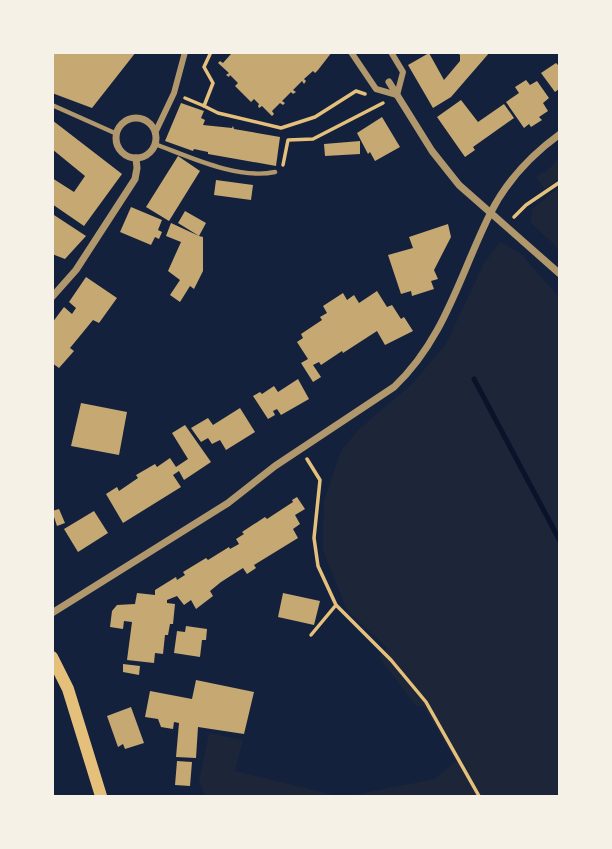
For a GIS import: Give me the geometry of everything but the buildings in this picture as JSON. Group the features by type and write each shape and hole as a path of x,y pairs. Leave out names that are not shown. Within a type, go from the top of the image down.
{"main road":[{"path":"52,657 68,689 101,796"}],"street":[{"path":"155,133 148,122 135,118 124,123 117,134 117,143 122,153 136,158 148,154 155,144 155,133 174,93 185,52"},
{"path":"351,52 376,89 397,95"},
{"path":"391,52 403,72 397,95"},
{"path":"389,82 432,150 459,185 559,274"},
{"path":"52,613 228,503 301,449 394,387 426,350 446,317 491,213 524,163 559,134"},
{"path":"52,297 76,270 135,179 136,158"}],"lane":[{"path":"52,105 117,134"},
{"path":"155,144 205,164 262,175 275,172"}],"path":[{"path":"204,106 213,83 204,67 211,52"},
{"path":"174,93 218,113 281,128 315,117 356,91 368,95"},
{"path":"275,172 282,173 288,140 313,139 397,95"},
{"path":"506,225 526,205 559,182"},
{"path":"301,449 320,480 314,538 318,566 336,605 391,660 426,702 479,796"},
{"path":"311,635 336,605"}],"shaded area":[{"path":"559,159 559,178 545,189 536,177 542,172 544,174"},
{"path":"559,188 559,249 531,223 532,209"},
{"path":"500,242 520,253 559,297 559,796 348,796 435,779 456,761 423,706 416,706 379,657 387,648 347,610 323,550 324,501 341,451 358,430 412,384 446,344 483,265"},
{"path":"209,733 243,740 235,771 338,796 205,796 199,782"}],"waterway":[{"path":"474,379 560,541"}]}
